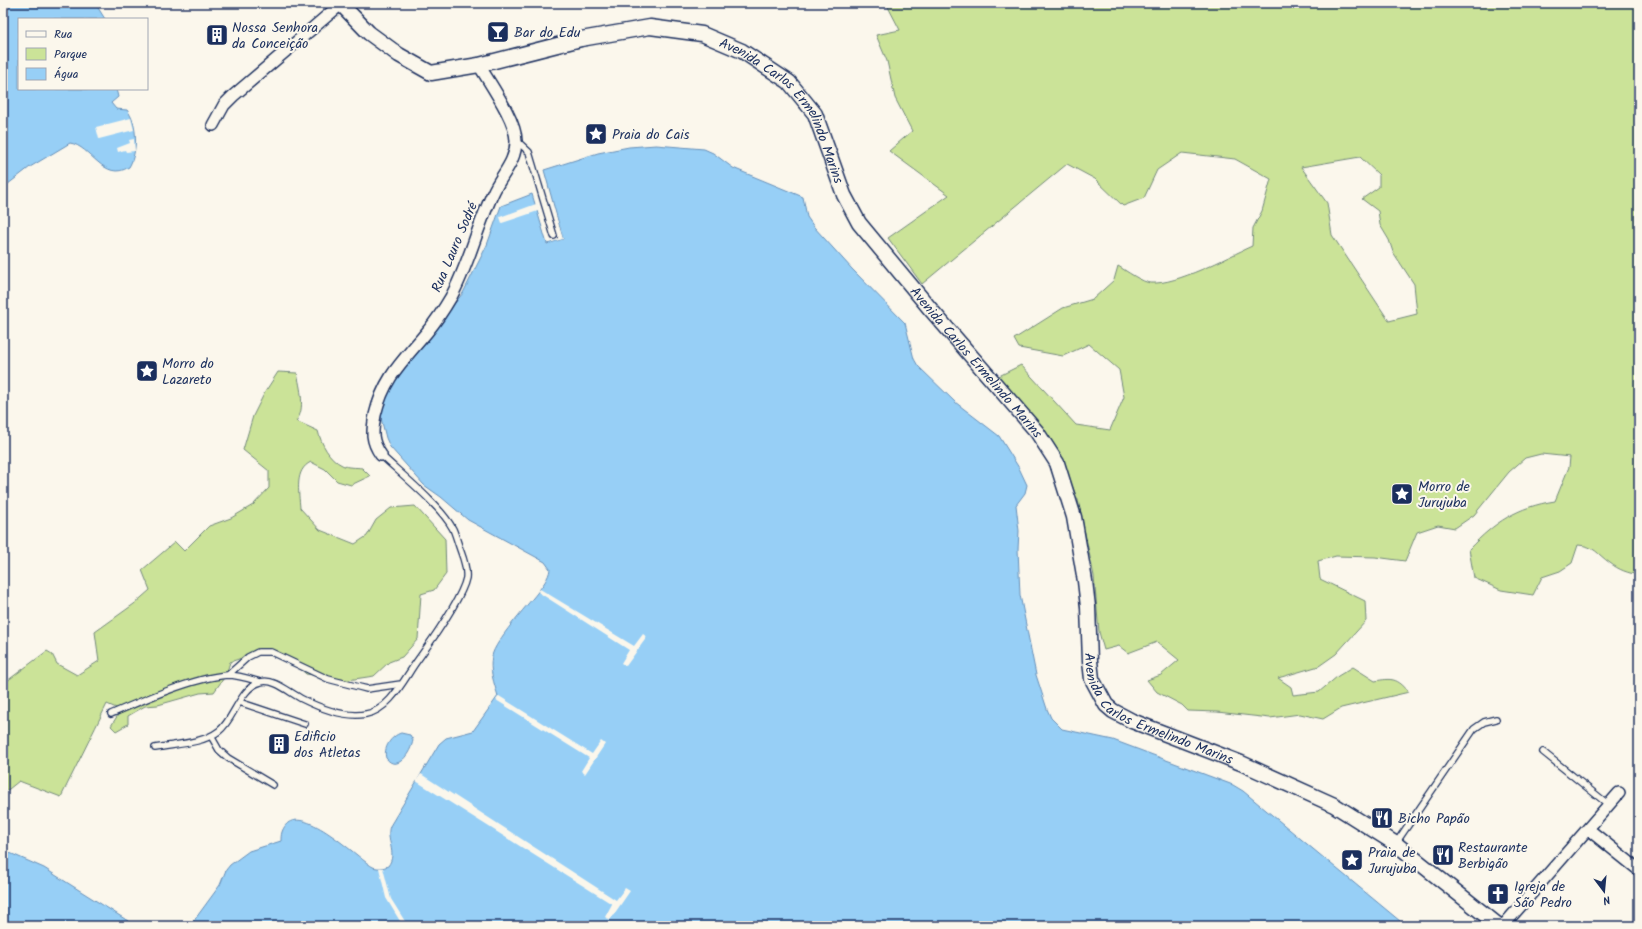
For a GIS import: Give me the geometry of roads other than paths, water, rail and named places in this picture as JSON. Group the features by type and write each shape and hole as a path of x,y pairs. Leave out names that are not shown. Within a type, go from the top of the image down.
{"street":[{"name":"Avenida Carlos Ermelindo Marins","path":"341,4 369,33 399,55 431,73 479,65 581,39 650,27 702,34 742,51 789,82 815,114 844,195 860,223 932,311 1038,432 1057,463 1074,517 1085,581 1092,679 1106,705 1113,711 1132,721 1241,763 1334,805 1396,844 1499,926"},
{"path":"213,125 224,105 233,96 341,4"},
{"name":"Rua Lauro Sodré","path":"381,455 372,436 382,392 388,379 428,331 451,296 468,260 493,193 512,161 516,140 509,116 479,65"},
{"path":"1503,926 1619,792"},
{"path":"1588,829 1639,870"}],"lane":[{"path":"516,140 529,152 554,236"},
{"path":"111,714 173,690 215,677 228,675 244,677 260,682 271,682 309,702 351,715 373,713 388,700 401,684 456,601 464,584 466,570 455,535 447,520 381,455"},
{"path":"228,675 248,658 258,652 271,652 328,679 359,687 367,688 401,684"},
{"path":"155,748 211,736 225,726 239,702 252,686 260,682"},
{"path":"239,702 305,724"},
{"path":"1396,844 1474,729 1484,722 1496,719"},
{"path":"211,736 219,750 228,758 273,786"},
{"path":"1544,752 1609,804"}],"water":[{"path":"3,3 95,3 104,18 18,18 18,90 116,90 118,97 111,103 116,109 127,110 131,116 135,130 136,138 132,161 129,167 120,171 112,170 98,162 85,150 70,143 30,167 3,188"},
{"path":"656,145 704,149 713,153 733,168 803,197 807,217 814,227 852,269 905,323 914,359 918,366 955,402 999,436 1019,468 1027,485 1025,493 1016,505 1019,531 1018,549 1020,595 1036,675 1051,718 1062,729 1113,740 1233,785 1243,791 1406,926 190,926 220,885 226,870 230,865 249,851 281,841 282,832 289,822 300,820 313,824 341,842 373,867 381,868 388,866 392,856 389,836 390,826 439,744 446,738 473,731 498,696 492,676 491,666 494,650 505,633 543,585 550,569 545,562 468,520 424,485 390,447 386,438 379,410 386,388 463,293 487,245 501,206 532,194 547,244 563,239 544,170 598,153 629,147"},
{"path":"401,733 410,735 413,740 412,745 403,760 395,763 390,762 386,758 385,754 387,746 394,737"},
{"path":"3,850 44,868 136,926 3,926"}],"place":[{"name":"Bar do Edu","path":"498,32"},
{"name":"Nossa Senhora da Conceição","path":"217,35"},
{"name":"Praia do Cais","path":"596,134"},
{"name":"Morro do Lazareto","path":"147,371"},
{"name":"Morro de Jurujuba","path":"1402,494"},
{"name":"Edificio dos Atletas","path":"279,744"},
{"name":"Bicho Papão","path":"1382,818"},
{"name":"Restaurante Berbigão","path":"1443,855"},
{"name":"Praia de Jurujuba","path":"1352,860"},
{"name":"Igreja de São Pedro","path":"1498,894"}]}
